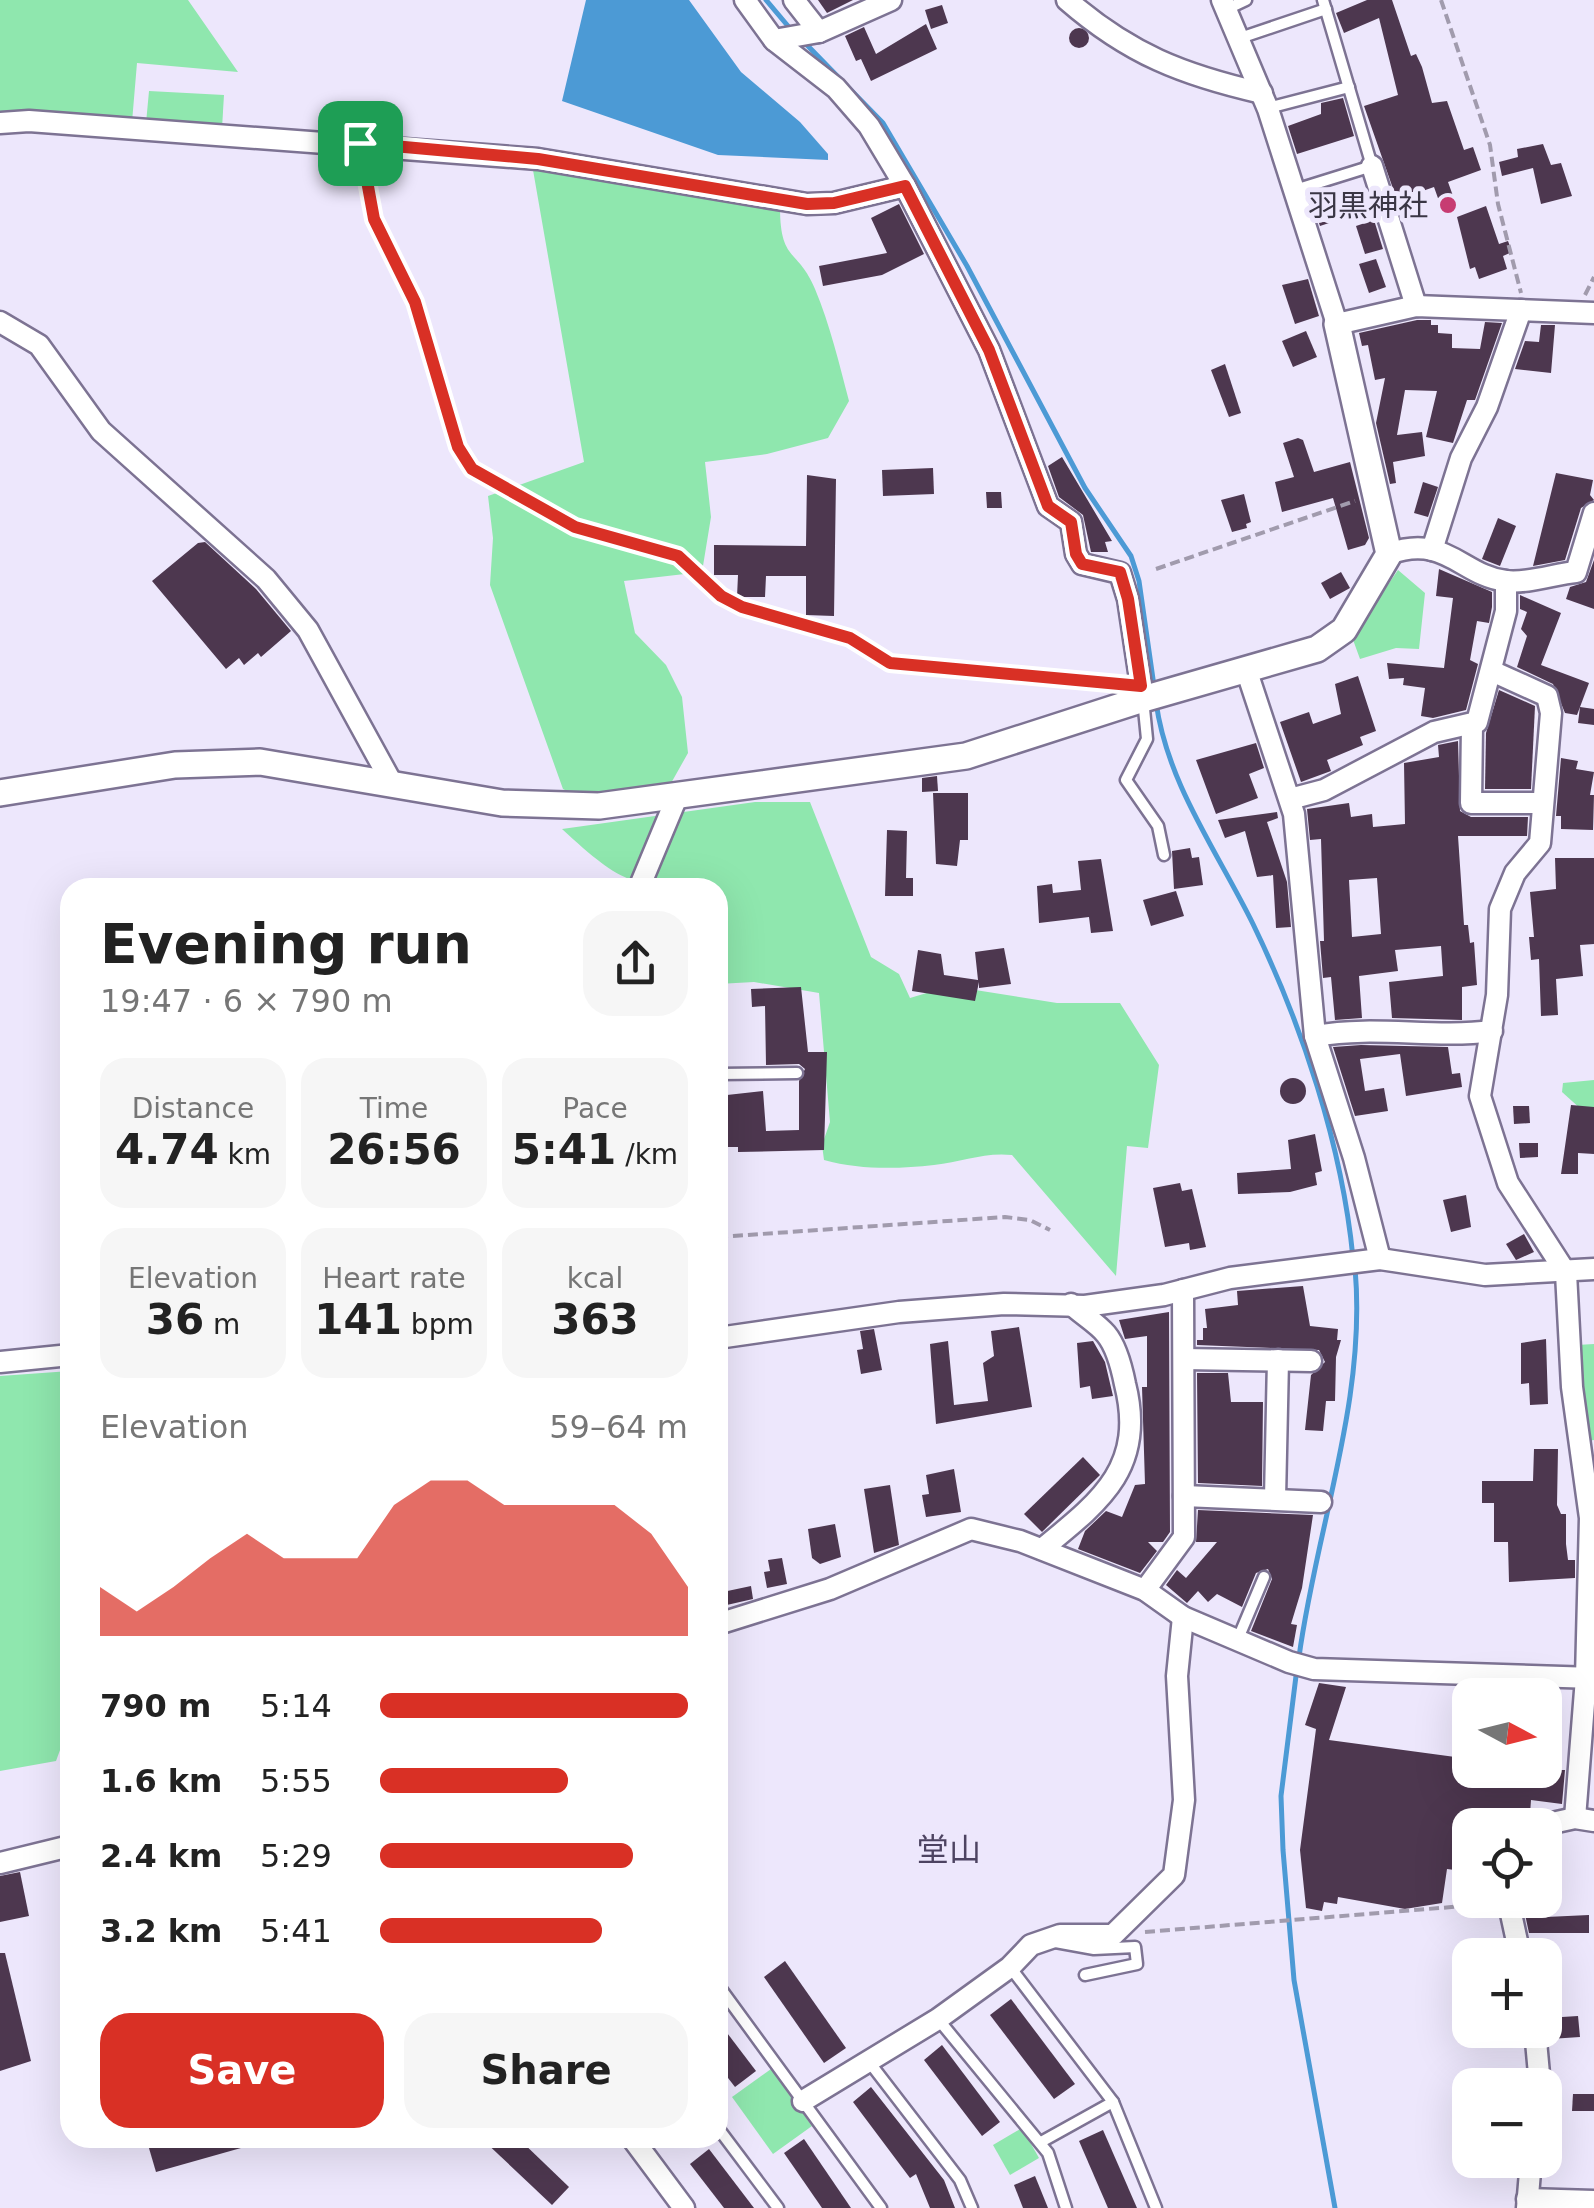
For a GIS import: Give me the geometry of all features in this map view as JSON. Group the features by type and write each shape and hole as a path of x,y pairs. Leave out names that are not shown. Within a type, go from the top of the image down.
{"street":[{"path":"745,0 779,39 836,88 869,126 905,186 989,350 1048,506 1071,522 1076,554 1082,564 1120,572 1150,693"},
{"path":"794,0 815,33"},
{"path":"779,39 815,33 892,0"},
{"path":"1067,0 1100,28 1148,59 1265,101"},
{"path":"1232,3 1240,38 1265,101 1337,324 1389,554"},
{"path":"0,123 29,121 360,143 538,159 807,204 834,203 905,186"},
{"path":"1372,166 1416,306"},
{"path":"1337,324 1416,306 1594,313"},
{"path":"1432,550 1461,458 1487,407 1522,310"},
{"path":"0,322 39,345 101,430 266,579 308,630 393,785"},
{"path":"0,793 174,765 260,762 541,808 677,797 966,756 1150,693 1246,669 1334,640 1389,554 1415,547 1432,550 1506,582 1580,569 1594,513"},
{"path":"1290,799 1324,790 1434,732 1472,725 1480,718 1506,611 1506,582"},
{"path":"1246,669 1290,799 1315,1036 1354,1158 1367,1261"},
{"path":"1494,672 1547,696 1551,713 1540,843 1516,873 1500,909 1492,1031 1481,1087 1482,1107 1508,1183 1566,1272 1572,1387 1588,1481 1591,1562 1584,1820"},
{"path":"1472,725 1471,803 1541,803"},
{"path":"643,878 677,797"},
{"path":"1315,1036 1381,1028 1457,1036 1492,1031"},
{"path":"728,1337 899,1312 1071,1304 1367,1261 1485,1274 1594,1269"},
{"path":"1145,1590 1184,1536 1183,1290"},
{"path":"1042,1550 1085,1514 1129,1455 1128,1394 1121,1367 1106,1334 1071,1304"},
{"path":"0,1362 60,1356"},
{"path":"1184,1359 1311,1361"},
{"path":"1275,1498 1278,1360"},
{"path":"1184,1496 1321,1502"},
{"path":"728,1621 830,1588 963,1530 991,1532 1145,1590 1183,1617 1289,1662 1314,1668 1590,1678"},
{"path":"803,2102 938,2020 1010,1967 1031,1944 1045,1938 1114,1935 1174,1875 1184,1800 1177,1676 1183,1617"},
{"path":"0,1863 60,1848"},
{"path":"639,2148 684,2208"},
{"path":"1530,2178 1527,2204 1594,2202"}],"lane":[{"path":"1240,38 1324,4 1372,166 1295,190"},
{"path":"1265,101 1350,87"},
{"path":"1150,693 1147,739 1126,780 1158,826 1164,855"},
{"path":"728,1074 797,1073"},
{"path":"1236,1641 1264,1577"},
{"path":"1045,1938 1058,1945 1094,1949 1135,1947 1137,1964 1085,1975"},
{"path":"1010,1967 1114,2102 1156,2208"},
{"path":"728,1998 881,2208"},
{"path":"938,2020 1041,2142 1066,2208"},
{"path":"870,2063 960,2180 972,2208"},
{"path":"1041,2142 1114,2102"},
{"path":"728,2141 778,2208"}],"path":[{"path":"1441,0 1490,146 1498,204 1521,283 1522,310"},
{"path":"360,143 374,219 415,302 458,447 472,469 575,527 678,556 721,596 742,607 838,634 890,663 1150,693"},
{"path":"1156,569 1373,495"},
{"path":"728,1236 1005,1217 1030,1220 1050,1230"},
{"path":"1114,1935 1452,1906"}],"green space":[{"path":"0,0 188,0 238,72 137,63 132,122 0,116"},
{"path":"149,91 224,95 222,128 146,123"},
{"path":"533,170 780,207 783,238 815,289 849,401 828,438 767,454 705,462 711,517 702,572 624,581 635,633 666,665 682,697 688,753 670,785 585,800 563,789 490,585 493,538 488,496 584,462"},
{"path":"1398,570 1425,593 1419,649 1396,648 1360,659 1352,637"},
{"path":"755,802 810,802 871,957 899,974 910,998 950,986 1057,1003 1120,1003 1159,1065 1148,1148 1127,1146 1116,1276 1012,1155 893,1168 824,1160 822,1145 830,1122 819,993 754,982 728,983 728,878 628,878 601,863 562,829"},
{"path":"1594,1080 1594,1112 1583,1111 1562,1092 1563,1083"},
{"path":"1594,1344 1594,1440 1588,1441 1577,1345"},
{"path":"60,1372 60,1750 56,1761 0,1771 0,1376"},
{"path":"771,2069 812,2126 773,2154 732,2097"},
{"path":"1022,2128 1039,2158 1010,2175 993,2145"}],"water":[{"path":"586,0 689,0 741,72 800,122 828,154 828,160 718,155 562,101"}],"building":[{"path":"818,0 853,0 827,13"},
{"path":"1367,0 1392,0 1411,56 1416,54 1422,67 1432,103 1447,101 1464,150 1473,147 1481,170 1448,182 1458,210 1444,215 1434,187 1397,200 1364,106 1398,95 1379,18 1344,33 1336,13"},
{"path":"942,5 948,23 931,29 925,10"},
{"path":"926,24 937,49 871,81 845,36 864,27 876,54"},
{"path":"1079,28 1089,38 1079,48 1069,38"},
{"path":"1343,98 1354,136 1297,154 1288,126 1321,114 1321,103"},
{"path":"1543,144 1551,165 1561,163 1572,196 1541,204 1533,168 1502,176 1499,162 1518,157 1517,149"},
{"path":"1340,196 1347,217 1320,226 1313,205"},
{"path":"899,204 924,254 882,275 823,286 819,266 887,253 871,218"},
{"path":"1486,206 1499,244 1508,241 1512,252 1503,256 1507,269 1479,279 1475,267 1470,269 1457,217"},
{"path":"1374,220 1383,249 1365,254 1356,226"},
{"path":"1376,259 1386,287 1369,293 1359,264"},
{"path":"1308,279 1319,316 1295,324 1282,285"},
{"path":"1431,320 1431,325 1438,325 1438,333 1452,334 1452,348 1480,349 1485,322 1502,323 1475,400 1467,400 1453,443 1426,437 1437,391 1405,390 1397,435 1422,432 1425,456 1393,462 1396,483 1390,484 1376,423 1385,378 1375,380 1368,345 1362,346 1359,333"},
{"path":"1541,325 1555,325 1551,373 1515,369 1525,341 1539,342"},
{"path":"1306,331 1317,357 1293,367 1282,341"},
{"path":"1225,364 1241,413 1229,417 1211,370"},
{"path":"1303,440 1314,472 1350,462 1369,538 1365,545 1348,550 1333,498 1282,512 1275,482 1294,477 1283,443"},
{"path":"1062,457 1112,541 1105,542 1108,552 1091,552 1083,515 1059,497 1048,466"},
{"path":"933,468 934,494 883,496 882,470"},
{"path":"1556,473 1593,480 1590,495 1594,500 1581,508 1565,560 1533,566"},
{"path":"807,475 836,479 834,616 806,615 806,576 766,576 765,597 737,597 738,575 714,575 714,545 806,546"},
{"path":"1423,482 1438,487 1428,517 1414,513"},
{"path":"986,492 1001,492 1002,508 987,508"},
{"path":"1244,494 1251,522 1246,524 1247,528 1232,532 1221,500"},
{"path":"1498,518 1516,526 1500,566 1482,559"},
{"path":"205,542 256,589 291,631 261,657 258,653 244,665 239,658 226,669 152,581 198,543"},
{"path":"1594,560 1594,609 1566,599 1570,587 1586,582"},
{"path":"1439,569 1492,592 1492,607 1489,623 1477,621 1470,660 1478,664 1466,710 1433,718 1421,716 1425,688 1403,685 1404,678 1389,679 1387,663 1444,668 1453,598 1436,596"},
{"path":"1341,572 1350,588 1330,599 1321,583"},
{"path":"1520,595 1561,613 1541,665 1589,683 1577,715 1565,713 1553,684 1517,667 1527,636 1521,629 1527,612 1520,609"},
{"path":"1358,676 1376,731 1360,737 1363,745 1327,760 1331,771 1301,782 1280,722 1309,712 1313,724 1341,714 1335,684"},
{"path":"1499,690 1535,706 1531,789 1485,789 1486,733"},
{"path":"1580,707 1594,709 1594,725 1578,723"},
{"path":"1458,741 1460,811 1471,817 1528,817 1527,836 1458,836 1464,925 1468,925 1470,943 1474,942 1477,985 1462,987 1462,1020 1392,1018 1389,982 1443,976 1441,946 1395,950 1398,971 1359,976 1362,1018 1335,1020 1331,977 1323,978 1320,941 1324,941 1321,839 1310,840 1307,809 1349,803 1351,817 1372,814 1373,827 1405,824 1404,763 1439,757 1438,745","holes":["1377,878 1381,934 1352,937 1349,880"]},
{"path":"1256,743 1264,768 1249,774 1258,798 1216,814 1196,760"},
{"path":"1561,758 1578,761 1576,769 1594,772 1590,795 1594,795 1593,830 1561,829 1561,816 1556,816"},
{"path":"937,776 938,791 922,792 922,778"},
{"path":"933,793 968,793 968,840 960,840 957,866 936,864"},
{"path":"1277,812 1278,818 1267,822 1287,882 1291,927 1276,928 1273,875 1257,877 1245,831 1225,838 1218,820"},
{"path":"887,830 907,831 906,878 913,878 913,896 885,896"},
{"path":"1190,848 1192,858 1199,857 1203,885 1174,889 1172,851"},
{"path":"1555,858 1594,858 1594,944 1580,945 1583,976 1556,979 1558,1015 1541,1016 1539,959 1531,960 1529,937 1534,937 1530,892 1556,889"},
{"path":"1101,859 1113,931 1091,933 1089,917 1039,923 1037,886 1052,884 1053,893 1081,890 1078,861"},
{"path":"1176,891 1184,916 1151,926 1143,900"},
{"path":"1004,948 1011,984 979,988 979,982 975,1001 912,991 918,950 941,954 944,975 978,980 975,952"},
{"path":"801,987 808,1052 827,1052 824,1150 738,1152 738,1147 728,1147 728,1095 763,1091 766,1131 799,1130 799,1081 805,1069 799,1064 766,1065 765,1006 752,1007 751,989"},
{"path":"1333,1047 1448,1047 1452,1074 1460,1073 1462,1087 1406,1096 1400,1054 1360,1059 1365,1091 1384,1088 1388,1111 1355,1116"},
{"path":"1293,1078 1302,1082 1306,1091 1302,1100 1293,1104 1284,1100 1280,1091 1284,1082"},
{"path":"1571,1105 1594,1107 1594,1154 1578,1153 1578,1174 1561,1174"},
{"path":"1513,1106 1529,1106 1530,1123 1514,1124"},
{"path":"1315,1134 1322,1171 1315,1173 1317,1185 1290,1192 1238,1194 1237,1173 1291,1169 1288,1140"},
{"path":"1519,1143 1538,1143 1538,1157 1520,1158"},
{"path":"1180,1183 1182,1191 1192,1189 1206,1247 1190,1250 1189,1243 1165,1247 1153,1188"},
{"path":"1466,1195 1471,1227 1451,1232 1443,1200"},
{"path":"1524,1234 1534,1252 1516,1260 1506,1244"},
{"path":"1303,1286 1310,1326 1338,1329 1337,1340 1341,1340 1336,1357 1335,1401 1326,1401 1323,1431 1305,1430 1311,1375 1325,1362 1319,1350 1197,1345 1197,1340 1203,1340 1203,1328 1207,1328 1205,1309 1238,1305 1237,1291"},
{"path":"1169,1312 1170,1532 1163,1542 1148,1542 1157,1551 1140,1573 1078,1549 1085,1531 1106,1511 1122,1517 1135,1485 1145,1484 1142,1387 1147,1387 1147,1336 1125,1339 1119,1320"},
{"path":"1019,1327 1032,1407 936,1424 930,1344 948,1341 954,1405 988,1401 983,1363 994,1356 991,1331"},
{"path":"874,1329 882,1370 861,1374 857,1350 863,1349 860,1331"},
{"path":"1546,1339 1548,1404 1530,1405 1529,1383 1521,1384 1521,1343"},
{"path":"1093,1341 1105,1362 1113,1396 1092,1399 1090,1386 1080,1388 1077,1343"},
{"path":"1197,1373 1228,1373 1231,1402 1263,1402 1262,1486 1198,1483"},
{"path":"1534,1449 1558,1449 1557,1505 1561,1514 1566,1514 1568,1560 1575,1560 1575,1578 1509,1582 1508,1542 1494,1542 1494,1503 1482,1503 1482,1481 1533,1481"},
{"path":"1083,1457 1100,1475 1042,1532 1024,1514"},
{"path":"954,1469 961,1512 926,1517 922,1495 929,1494 926,1475"},
{"path":"890,1485 899,1545 874,1553 864,1489"},
{"path":"1198,1510 1313,1515 1302,1588 1291,1624 1297,1625 1293,1647 1251,1631 1272,1579 1268,1569 1256,1573 1242,1607 1217,1594 1208,1602 1198,1591 1187,1603 1166,1585 1177,1570 1186,1578 1217,1542 1196,1542"},
{"path":"835,1524 841,1557 820,1564 812,1558 808,1529"},
{"path":"782,1558 787,1584 767,1588 764,1572 770,1571 768,1560"},
{"path":"751,1586 753,1599 728,1605 728,1591"},
{"path":"1319,1683 1346,1687 1329,1740 1452,1757 1452,1788 1562,1788 1565,1770 1562,1804 1531,1800 1530,1808 1452,1808 1452,1870 1447,1869 1442,1903 1405,1909 1338,1897 1337,1904 1324,1902 1322,1911 1306,1908 1300,1850 1316,1729 1305,1725"},
{"path":"20,1872 29,1916 0,1922 0,1876"},
{"path":"1589,1915 1589,1933 1529,1933 1526,1918"},
{"path":"0,1953 5,1953 31,2061 0,2071"},
{"path":"785,1961 846,2048 824,2063 764,1977"},
{"path":"1011,1999 1075,2084 1054,2099 990,2015"},
{"path":"1578,2016 1580,2037 1562,2038 1562,2017"},
{"path":"728,2034 756,2071 735,2087 728,2078"},
{"path":"942,2045 1000,2122 982,2136 924,2060"},
{"path":"871,2087 944,2180 955,2208 930,2208 916,2174 910,2178 853,2102"},
{"path":"1573,2094 1594,2094 1594,2111 1572,2111"},
{"path":"1103,2130 1137,2208 1108,2208 1079,2141"},
{"path":"804,2139 851,2208 822,2208 784,2153"},
{"path":"149,2148 241,2148 156,2172"},
{"path":"492,2148 528,2148 569,2187 552,2205"},
{"path":"709,2149 754,2208 724,2208 690,2164"},
{"path":"1035,2176 1048,2208 1023,2208 1014,2185"}],"waterway":[{"path":"766,0 793,32"},
{"path":"805,43 883,123 967,266 1085,488 1131,556 1139,581 1154,686"},
{"path":"1156,702 1182,789 1253,924 1303,1044 1340,1172 1353,1258"},
{"path":"1299,1657 1347,1415 1357,1317 1355,1268"},
{"path":"1297,1668 1281,1796 1283,1850 1294,1980 1335,2208"}],"place":[{"name":"羽黒神社","path":"1448,205"}],"district":[{"name":"堂山","path":"949,1850"}],"route":[{"path":"360,143 538,159 807,204 834,203 905,186 989,350 1048,506 1073,526 1078,560 1120,572 1141,686 890,663 850,638 742,607 721,596 678,556 575,527 496,486 472,469 458,447 428,337 374,219 360,143"}]}
